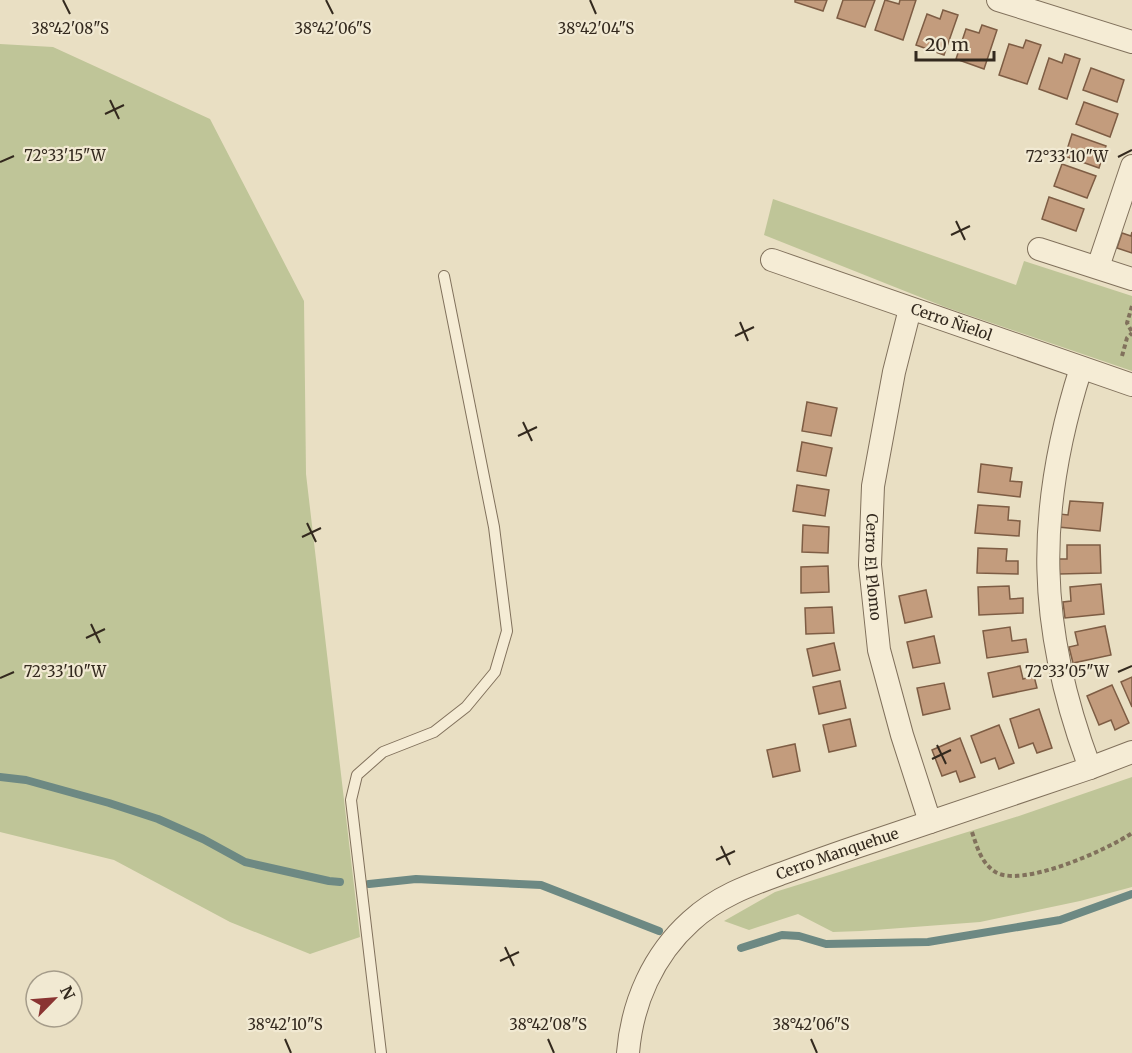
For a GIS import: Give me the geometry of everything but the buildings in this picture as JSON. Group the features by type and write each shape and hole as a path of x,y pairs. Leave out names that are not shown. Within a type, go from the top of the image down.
{"street":[{"path":"998,0 1132,42"},
{"path":"1098,267 1132,166"},
{"path":"1039,249 1132,279"},
{"name":"Cerro Ñielol","path":"772,260 1132,386"},
{"name":"Cerro El Plomo","path":"910,309 894,372 873,486 870,565 879,650 902,735 930,822"},
{"path":"1080,368 1066,413 1056,459 1050,505 1049,597 1054,641 1063,684 1074,727 1090,768"},
{"name":"Cerro Manquehue","path":"628,1053 629,1035 635,1009 657,960 691,920 733,891 1132,752"}],"lane":[{"path":"381,1053 351,800 357,775 383,752 434,732 466,706 495,672 507,631 494,527 444,276"}],"path":[{"path":"1122,357 1127,338 1132,332 1127,323 1132,306"},
{"path":"972,830 982,859 995,873 1011,876 1065,866 1102,852 1132,833"}],"green space":[{"path":"0,44 53,47 210,119 304,301 306,474 360,937 310,954 230,922 114,860 0,832"},
{"path":"773,199 1016,285 1024,261 1132,296 1132,371 945,307 764,235"},
{"path":"1132,777 1132,887 1080,901 980,922 833,932 798,914 749,930 724,921 775,892 1019,816"}],"waterway":[{"path":"0,777 26,780 158,819 203,839 245,862 340,882"},
{"path":"369,884 416,879 541,885 659,931"},
{"path":"741,948 782,935 799,936 826,944 928,942 1060,920 1132,894"}]}
